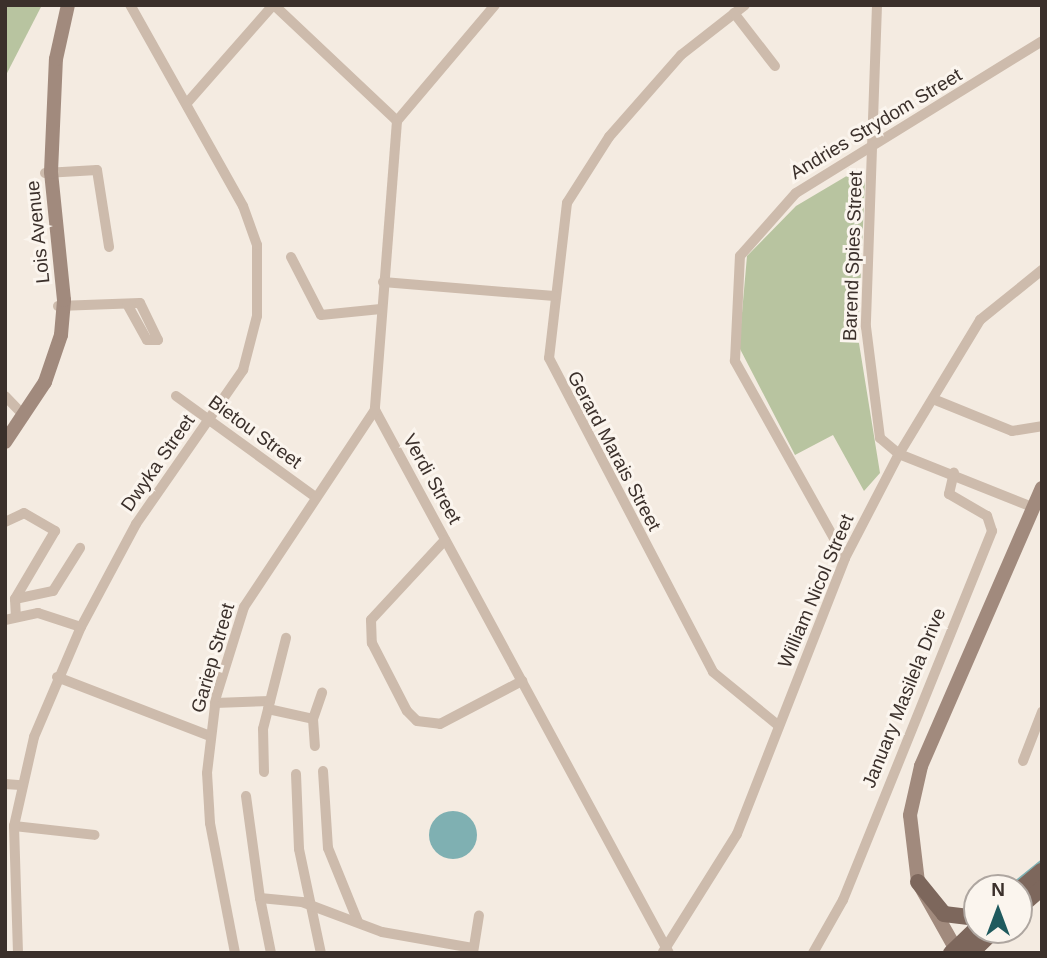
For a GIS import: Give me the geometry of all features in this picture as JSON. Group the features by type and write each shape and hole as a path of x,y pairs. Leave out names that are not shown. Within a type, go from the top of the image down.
{"main road":[{"name":"Lois Avenue","path":"5,442 21,413 48,375 60,307 47,172 46,77 60,5"},
{"name":"Lois Avenue","path":"47,172 56,59 68,5"},
{"name":"Lois Avenue","path":"5,430 21,413"},
{"name":"January Masilela Drive","path":"957,952 922,911 904,857 904,813 1030,506 1042,488"},
{"name":"January Masilela Drive","path":"919,771 908,833 918,882 957,952"},
{"path":"918,882 944,915 963,917"}],"street":[{"path":"187,103 274,5 397,121"},
{"path":"374,410 397,121 495,5"},
{"name":"Gerard Marais Street","path":"745,5 681,55 579,182 561,223 554,296 554,376 713,672 779,726"},
{"name":"Barend Spies Street","path":"877,5 867,344 880,438 899,454"},
{"name":"Dwyka Street","path":"18,953 9,916 14,826 21,785 57,677 136,524 209,421 250,353 259,263 243,206 133,7"},
{"path":"734,13 775,66"},
{"name":"Andries Strydom Street","path":"845,558 735,361 732,342 746,246 790,198 1042,41"},
{"path":"47,172 94,170 109,247"},
{"path":"292,257 321,315 381,309"},
{"name":"William Nicol Street","path":"666,951 728,852 845,558 899,454 980,320 1042,270"},
{"path":"383,282 554,296"},
{"path":"60,307 127,304"},
{"path":"5,396 21,413"},
{"name":"Bietou Street","path":"176,396 314,496"},
{"path":"933,399 1012,431 1042,426"},
{"name":"Gariep Street","path":"235,953 210,823 210,736 215,703 244,607 314,496 374,410"},
{"name":"Verdi Street","path":"374,410 666,951"},
{"path":"899,454 954,473 1030,506"},
{"name":"January Masilela Drive","path":"813,953 843,900 992,531 988,516 949,494 954,473"},
{"path":"5,522 24,513 55,531 15,599 10,618 47,614 81,627"},
{"path":"445,540 371,620 372,643 407,711 417,721 440,724 522,681"},
{"path":"15,599 52,591 80,548"},
{"path":"264,772 269,705 286,638"},
{"path":"57,677 210,736"},
{"path":"315,746 313,719 322,693"},
{"path":"215,703 269,705 313,719"},
{"path":"1023,761 1042,712"},
{"path":"323,771 328,848 358,922"},
{"path":"296,774 299,849 321,953"},
{"path":"5,784 21,785"},
{"path":"246,796 260,898 271,953"},
{"path":"14,826 95,835"},
{"path":"260,898 311,906 449,949 473,950 479,915"}],"green space":[{"path":"5,5 42,5 5,77"},
{"path":"850,174 865,181 858,337 880,473 864,491 833,435 795,455 739,347 747,256 796,206"}],"water":[{"path":"453,811 470,818 477,835 470,852 453,859 436,852 429,835 436,818"}],"waterway":[{"path":"1024,874 1042,860"}]}
